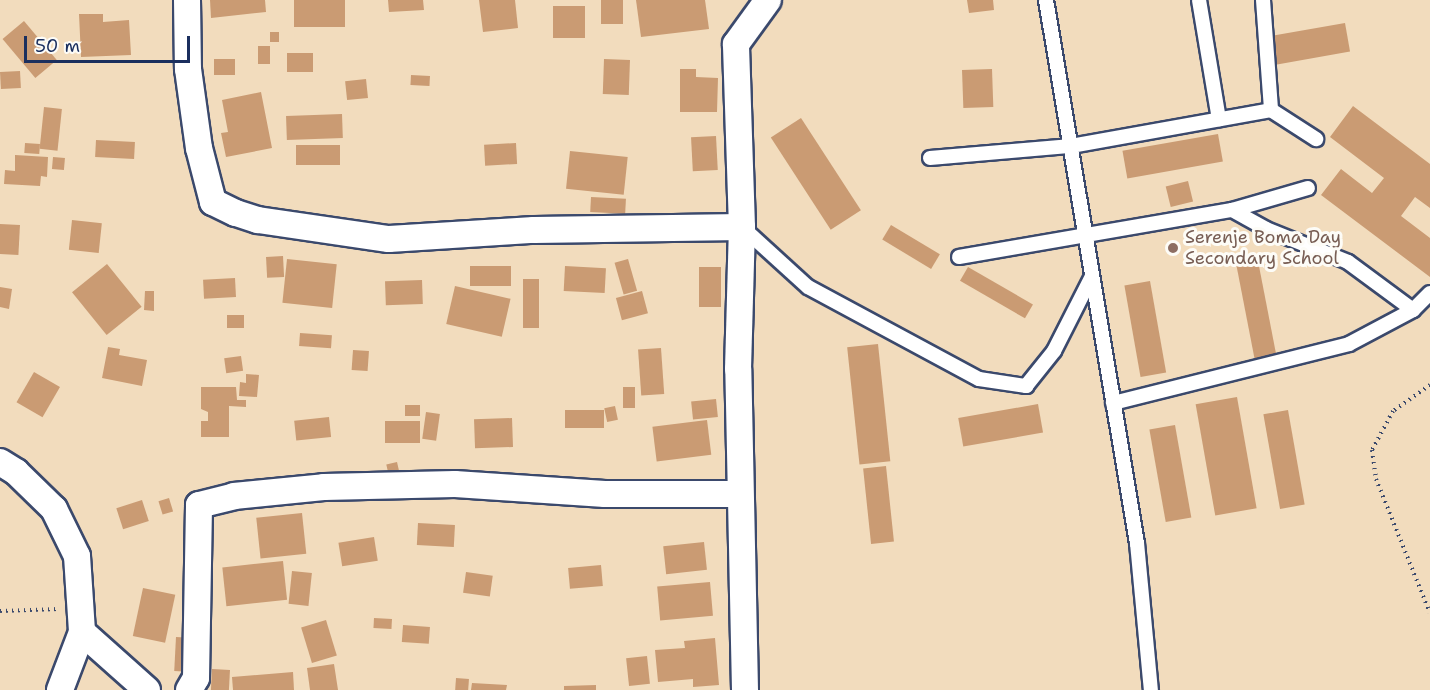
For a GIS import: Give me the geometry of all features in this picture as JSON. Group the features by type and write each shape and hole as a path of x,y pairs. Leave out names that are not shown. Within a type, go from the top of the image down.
{"street":[{"path":"187,0 188,69 199,148 213,202 236,213 258,220 389,239 534,230 742,227"},
{"path":"745,690 740,494 742,227 736,44 768,0"},
{"path":"0,462 16,472 54,509 77,556 82,620 60,690"},
{"path":"189,690 196,678 199,505 234,496 324,487 455,484 605,494 740,494"},
{"path":"82,620 147,690"}],"lane":[{"path":"1046,0 1137,543 1151,690"},
{"path":"1199,0 1219,119"},
{"path":"1263,0 1270,110"},
{"path":"930,158 1071,146 1270,110 1316,139"},
{"path":"959,256 1232,210 1308,188"},
{"path":"1232,210 1266,229 1348,262 1413,310"},
{"path":"742,227 808,287 979,379 1026,386 1054,351 1091,278"},
{"path":"1113,403 1349,344 1413,310 1430,293"}],"path":[{"path":"1430,385 1393,411 1372,450 1376,479 1430,613"},
{"path":"0,611 82,620"}],"building":[{"path":"210,0 265,0 266,12 211,18"},
{"path":"294,0 345,0 345,27 294,27"},
{"path":"388,0 423,0 424,10 389,12"},
{"path":"479,0 515,0 518,28 483,32"},
{"path":"601,0 623,0 623,24 601,24"},
{"path":"636,0 705,0 709,29 641,37"},
{"path":"967,0 993,0 994,10 969,13"},
{"path":"553,6 585,6 585,38 553,38"},
{"path":"79,14 103,14 103,22 129,20 131,55 81,57"},
{"path":"24,21 57,60 35,78 3,39"},
{"path":"1345,23 1350,52 1277,64 1272,36"},
{"path":"270,32 279,32 279,42 270,42"},
{"path":"258,46 270,46 270,64 258,64"},
{"path":"287,53 313,53 313,72 287,72"},
{"path":"214,59 235,59 235,75 214,75"},
{"path":"604,59 630,60 629,95 603,94"},
{"path":"680,69 696,69 696,77 718,78 717,112 680,112"},
{"path":"992,69 993,107 963,108 962,70"},
{"path":"20,71 21,88 1,89 0,72"},
{"path":"411,75 430,76 429,86 410,85"},
{"path":"366,79 368,98 347,100 345,81"},
{"path":"261,92 272,148 226,157 221,133 228,132 222,100"},
{"path":"1353,106 1430,164 1430,208 1415,197 1401,216 1430,238 1430,277 1321,195 1341,169 1372,193 1384,178 1330,137"},
{"path":"44,107 62,109 58,151 40,149"},
{"path":"342,114 343,138 287,140 286,116"},
{"path":"801,118 861,210 831,230 771,138"},
{"path":"1218,134 1223,162 1127,178 1122,151"},
{"path":"716,136 718,170 693,171 691,137"},
{"path":"96,140 135,142 134,159 95,157"},
{"path":"25,143 40,144 39,154 24,153"},
{"path":"516,143 517,164 485,166 484,145"},
{"path":"296,145 340,145 340,165 296,165"},
{"path":"570,151 628,157 624,195 566,189"},
{"path":"15,155 48,157 47,177 41,176 40,186 4,184 5,170 15,171"},
{"path":"53,157 65,158 64,170 52,169"},
{"path":"1188,181 1193,201 1171,207 1166,187"},
{"path":"591,197 626,199 625,214 590,212"},
{"path":"72,220 102,223 99,253 69,250"},
{"path":"0,224 20,225 18,255 0,254"},
{"path":"891,225 940,254 931,269 882,240"},
{"path":"283,256 284,277 267,278 266,257"},
{"path":"287,259 337,264 332,308 282,303"},
{"path":"628,259 637,291 624,295 615,263"},
{"path":"1258,261 1277,356 1255,360 1236,265"},
{"path":"107,264 142,307 107,335 72,292"},
{"path":"470,266 511,266 511,286 470,286"},
{"path":"565,266 606,268 605,293 564,291"},
{"path":"699,267 721,267 721,307 699,307"},
{"path":"968,267 1033,304 1025,318 960,281"},
{"path":"235,278 236,297 204,299 203,280"},
{"path":"523,279 539,279 539,328 523,328"},
{"path":"422,280 423,304 386,305 385,281"},
{"path":"1150,281 1166,373 1141,377 1124,286"},
{"path":"455,286 511,299 502,337 446,324"},
{"path":"0,287 12,289 9,309 0,307"},
{"path":"145,291 154,291 154,311 144,310"},
{"path":"642,291 648,313 622,320 616,298"},
{"path":"227,315 244,315 244,328 227,328"},
{"path":"300,333 332,335 331,348 299,346"},
{"path":"878,344 890,461 860,465 847,347"},
{"path":"108,347 120,349 119,355 147,360 142,386 102,378"},
{"path":"661,348 664,394 641,395 638,350"},
{"path":"353,350 369,351 368,371 352,370"},
{"path":"241,356 243,371 226,373 224,358"},
{"path":"34,372 60,387 42,417 16,402"},
{"path":"246,374 259,375 257,397 239,396 240,382 246,383"},
{"path":"201,387 236,387 237,400 246,400 246,407 229,406 229,437 201,437 201,421 208,421 208,412 201,409"},
{"path":"623,387 635,387 635,408 623,408"},
{"path":"1237,397 1257,508 1215,516 1196,404"},
{"path":"716,399 718,417 693,420 691,402"},
{"path":"1038,404 1043,433 963,447 958,418"},
{"path":"405,405 420,405 420,416 405,416"},
{"path":"615,406 618,420 607,422 604,408"},
{"path":"565,410 604,410 604,428 565,428"},
{"path":"1288,410 1305,505 1280,509 1263,414"},
{"path":"426,412 440,414 436,441 422,439"},
{"path":"329,417 331,437 296,441 294,421"},
{"path":"512,418 513,447 475,448 474,419"},
{"path":"707,420 711,455 657,461 652,427"},
{"path":"385,421 420,421 420,443 385,443"},
{"path":"1175,425 1191,518 1166,522 1149,430"},
{"path":"397,462 399,471 388,473 386,464"},
{"path":"886,466 894,542 871,544 863,468"},
{"path":"169,498 173,511 163,515 158,501"},
{"path":"142,500 149,521 123,529 116,508"},
{"path":"302,513 306,554 261,559 256,518"},
{"path":"418,523 455,525 454,547 417,545"},
{"path":"374,537 378,561 342,566 338,543"},
{"path":"704,542 707,570 666,574 663,546"},
{"path":"283,561 287,600 226,606 222,567"},
{"path":"601,565 603,586 570,589 568,568"},
{"path":"292,571 312,573 308,606 289,604"},
{"path":"466,572 493,576 490,597 463,593"},
{"path":"710,582 713,616 660,620 657,587"},
{"path":"143,588 175,595 165,643 133,636"},
{"path":"374,618 392,619 391,629 373,628"},
{"path":"326,620 337,655 312,663 301,628"},
{"path":"403,625 430,627 429,644 402,642"},
{"path":"176,637 194,638 192,672 174,671"},
{"path":"715,638 719,685 693,687 693,679 658,682 655,650 685,648 684,641"},
{"path":"647,656 650,684 629,686 626,658"},
{"path":"334,664 338,690 310,690 307,668"},
{"path":"212,669 230,670 229,690 211,690"},
{"path":"293,672 294,690 233,690 232,677"},
{"path":"456,678 469,679 468,690 455,690"},
{"path":"472,683 507,685 506,690 471,690"},
{"path":"596,685 596,690 564,690 564,686"}],"place":[{"name":"Serenje Boma Day Secondary School","path":"1173,248"}]}
